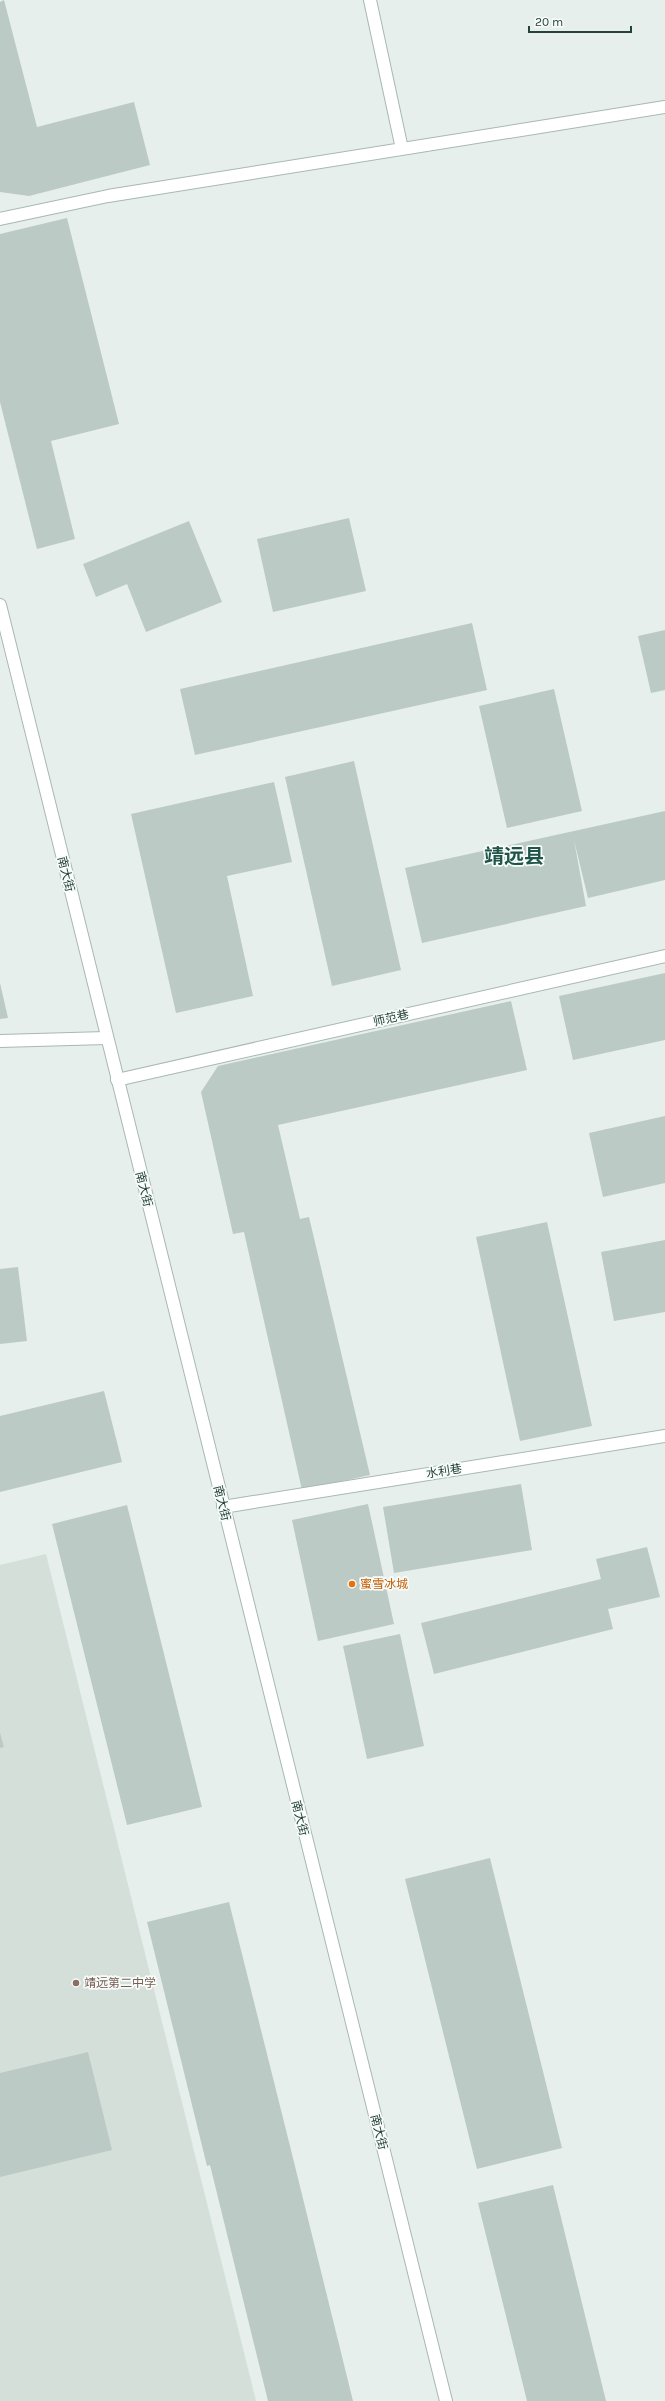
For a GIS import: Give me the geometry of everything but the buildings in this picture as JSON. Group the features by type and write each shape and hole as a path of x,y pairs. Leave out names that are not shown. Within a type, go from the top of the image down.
{"street":[{"path":"370,0 402,149"},
{"path":"0,219 108,196 665,107"},
{"name":"南大街","path":"0,605 106,1038 446,2401"},
{"name":"师范巷","path":"117,1080 665,956"},
{"path":"0,1041 106,1038"},
{"name":"水利巷","path":"223,1507 665,1436"}],"shaded area":[{"name":"靖远第二中学","path":"46,1554 256,2401 0,2401 0,1565"}],"place":[{"name":"蜜雪冰城","path":"352,1584"},
{"name":"靖远第二中学","path":"76,1983"}],"district":[{"name":"靖远县","path":"514,856"}]}
